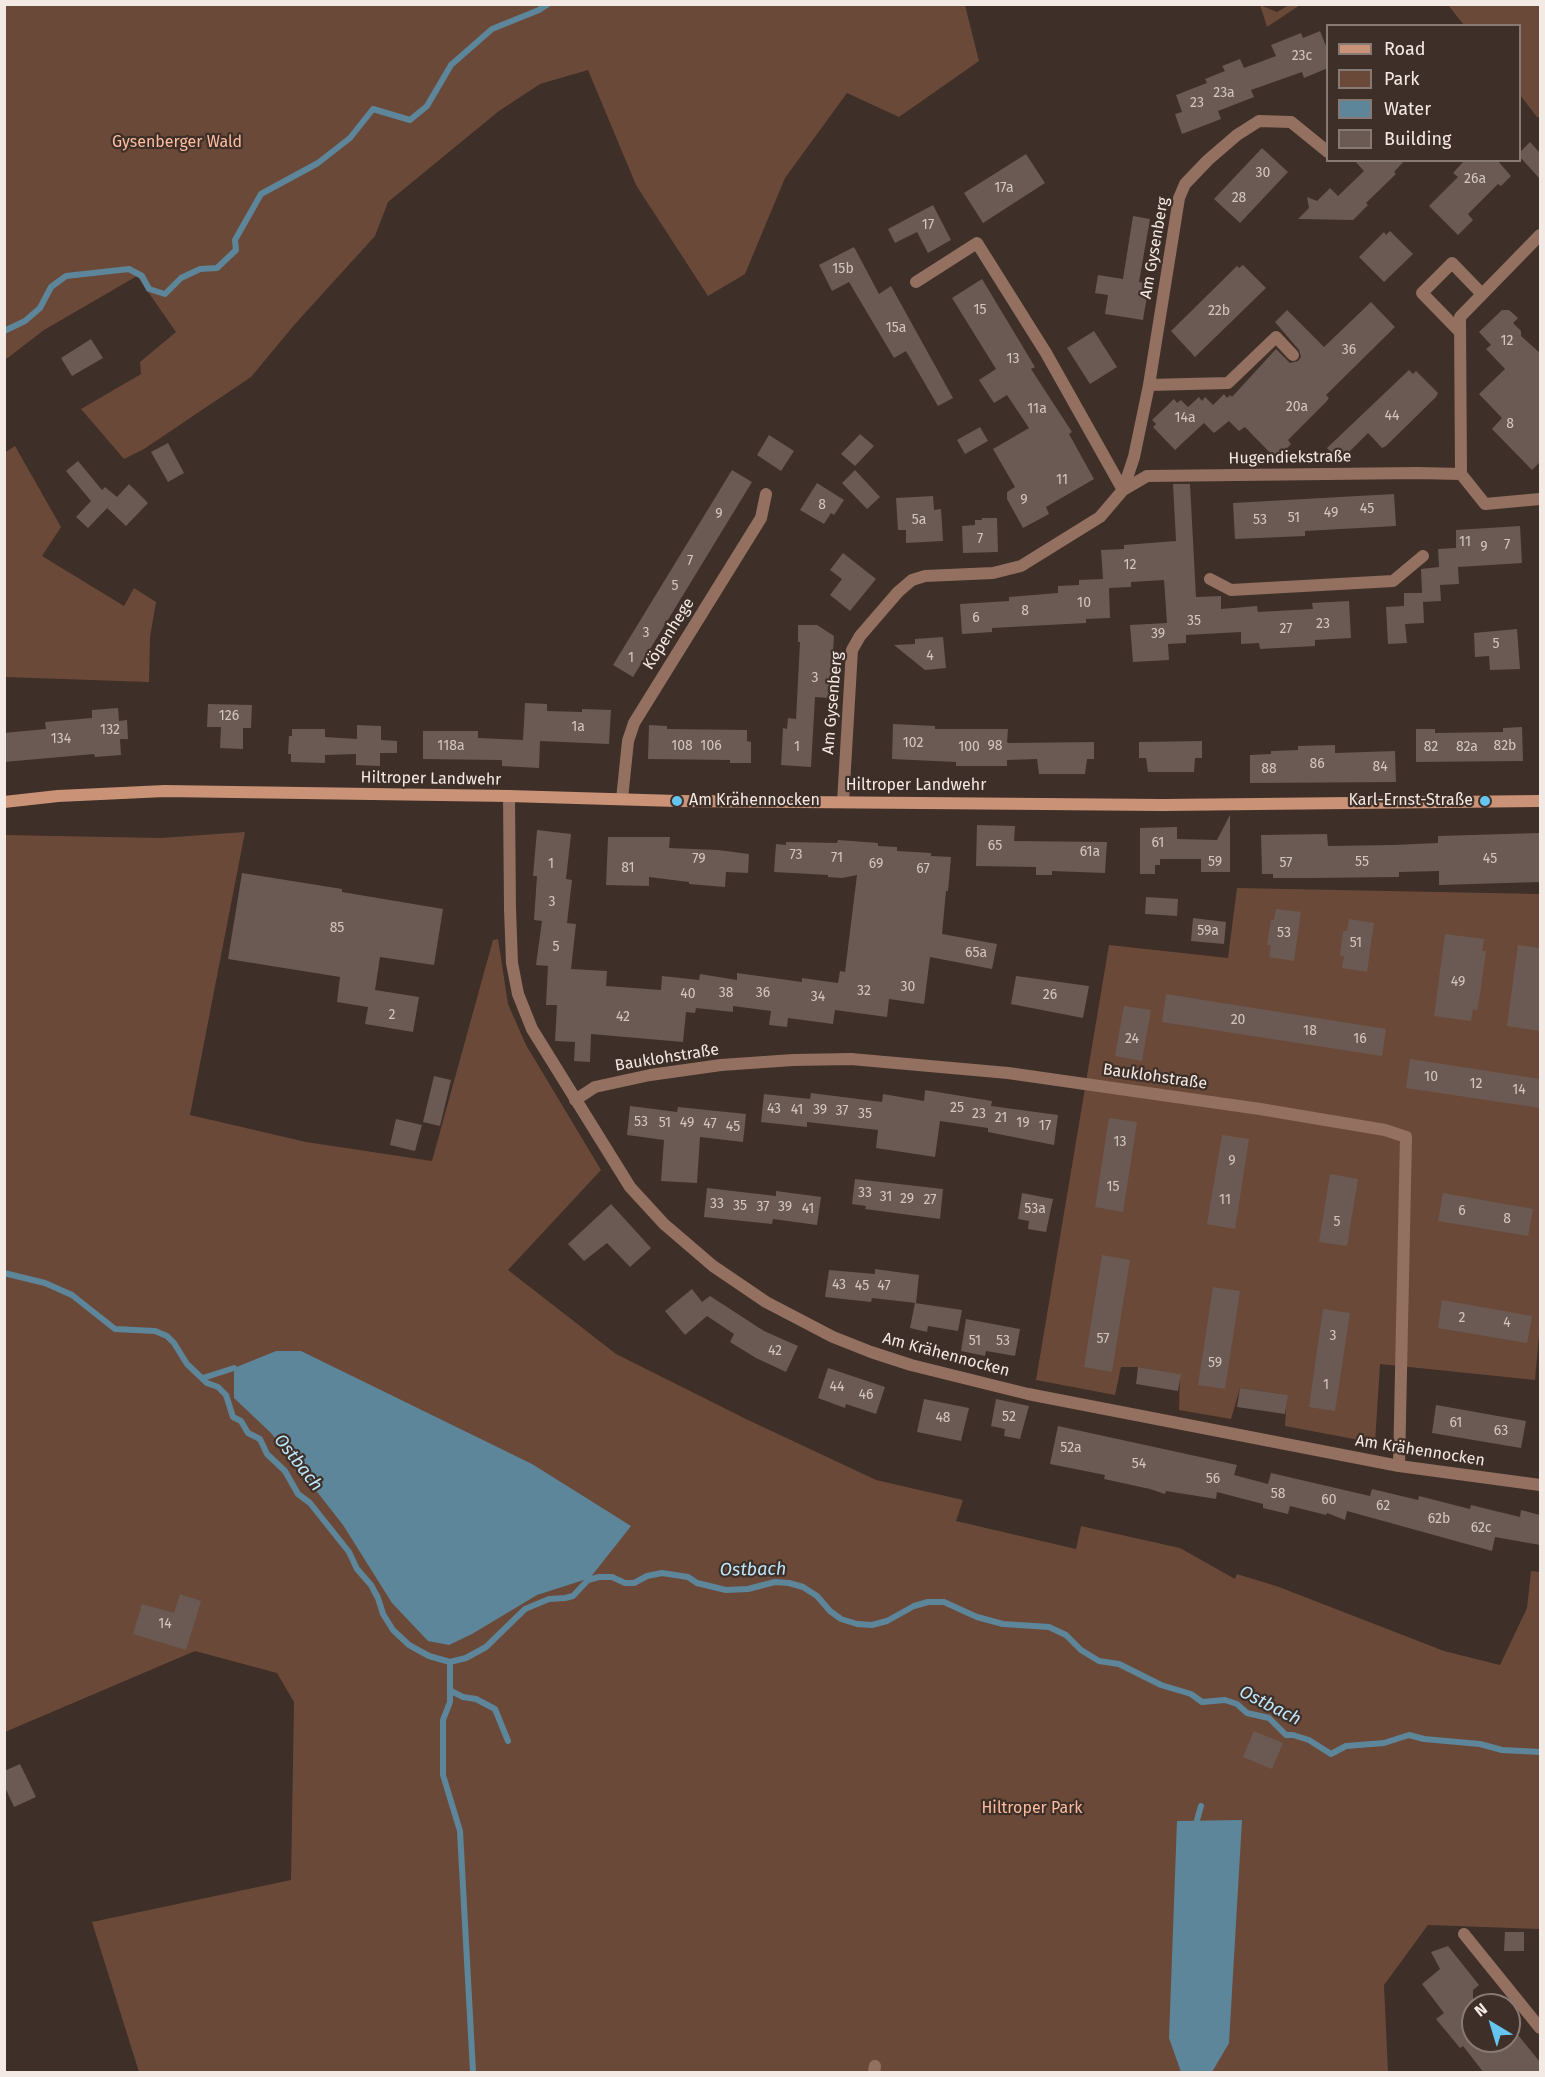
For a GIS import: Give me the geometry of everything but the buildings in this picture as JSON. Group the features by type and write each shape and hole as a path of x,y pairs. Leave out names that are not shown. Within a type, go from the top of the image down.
{"street":[{"name":"Am Gysenberg","path":"843,802 852,650 860,636 898,592 912,580 925,576 993,573 1021,566 1100,517 1123,490 1134,457 1149,385 1179,198 1185,184 1237,135 1259,121 1291,122 1326,150"},
{"path":"1540,235 1460,317 1461,474 1485,504 1540,499"},
{"path":"916,282 977,243 1046,353 1123,490"},
{"path":"1460,332 1422,293 1452,263 1482,294"},
{"path":"1149,385 1228,383 1276,337 1293,355"},
{"name":"Hugendiekstraße","path":"1123,490 1147,476 1461,474"},
{"name":"Köpenhege","path":"622,799 628,741 634,723 761,518 766,494"},
{"path":"1210,579 1231,590 1393,581 1423,556"},
{"name":"Hiltroper Landwehr","path":"4,802 58,796 165,791 1185,805 1540,801"},
{"name":"Am Krähennocken","path":"509,796 512,963 518,994 532,1029 630,1186 663,1224 713,1266 766,1302 833,1337 911,1365 1028,1394 1399,1466 1540,1485"},
{"name":"Bauklohstraße","path":"575,1100 595,1088 650,1075 721,1065 851,1059 915,1063 1030,1076 1260,1109 1385,1130 1406,1137 1399,1466"},
{"path":"1464,1934 1540,2028"}],"green space":[{"name":"Gysenberger Wald","path":"5,4 965,5 979,61 899,117 847,93 785,178 745,274 708,296 636,185 588,70 540,84 499,111 388,202 375,236 295,324 251,377 144,449 124,459 81,409 141,374 140,362 176,332 137,276 44,330 5,360"},
{"path":"1260,5 1277,12 1289,5 1300,5 1267,27"},
{"path":"1448,5 1540,5 1540,117 1537,117 1521,96 1521,24 1463,24"},
{"path":"15,446 61,527 42,556 124,606 134,588 156,602 150,637 149,682 5,677 4,453"},
{"name":"Hiltroper Park","path":"245,832 190,1115 306,1142 432,1161 493,940 498,939 508,1004 526,1045 601,1170 508,1270 616,1354 876,1480 963,1500 956,1521 1076,1549 1081,1526 1180,1548 1235,1579 1237,1574 1279,1587 1444,1651 1500,1665 1527,1608 1531,1571 1540,1572 1540,1929 1428,1925 1384,1985 1388,2072 139,2072 92,1922 291,1880 294,1702 277,1673 195,1651 5,1732 5,835 161,838"},
{"path":"1237,888 1540,894 1540,1323 1535,1380 1380,1364 1375,1443 1285,1426 1287,1395 1240,1388 1231,1419 1179,1410 1180,1374 1138,1367 1121,1367 1115,1395 1036,1380 1109,945 1228,958"}],"water":[{"path":"276,1351 301,1351 532,1464 631,1526 590,1578 537,1595 449,1645 428,1641 392,1603 343,1525 271,1433 234,1398 234,1368"},
{"path":"1242,1820 1229,2043 1212,2072 1181,2072 1169,2038 1177,1821"}],"waterway":[{"path":"4,331 25,321 40,308 51,287 66,276 129,269 142,276 149,289 165,294 181,278 200,269 217,268 236,250 235,240 261,194 318,163 350,138 373,109 410,120 427,106 451,65 492,29 539,10 548,4"},
{"name":"Ostbach","path":"4,1273 45,1283 72,1295 115,1329 155,1331 167,1336 187,1364 207,1383 218,1387 226,1395 233,1417 241,1421 248,1433 260,1439 267,1454 285,1471 298,1494 310,1503 349,1552 357,1569 371,1585 383,1614 393,1630 409,1645 429,1656 450,1662 466,1658 486,1647 525,1609 549,1599 573,1596 588,1580 599,1577 612,1577 625,1583 634,1583 647,1576 662,1573 688,1577 697,1583 726,1590 748,1589 775,1582 789,1583 803,1587 817,1596 830,1611 841,1619 857,1624 872,1625 887,1621 914,1606 928,1602 944,1602 977,1617 1003,1624 1049,1627 1066,1635 1081,1650 1099,1661 1119,1664 1161,1685 1191,1694 1202,1702 1225,1700 1237,1704 1247,1713 1269,1718 1286,1735 1309,1740 1331,1754 1346,1746 1384,1743 1409,1735 1424,1739 1480,1744 1502,1750 1540,1752"},
{"path":"203,1378 234,1368"},
{"path":"450,1662 450,1702 443,1720 443,1775 460,1831 473,2072"},
{"path":"451,1691 463,1697 476,1699 495,1709 508,1741"},
{"path":"1197,1820 1201,1806"}],"place":[{"name":"Am Krähennocken","path":"677,801"},
{"name":"Karl-Ernst-Straße","path":"1485,801"}]}
